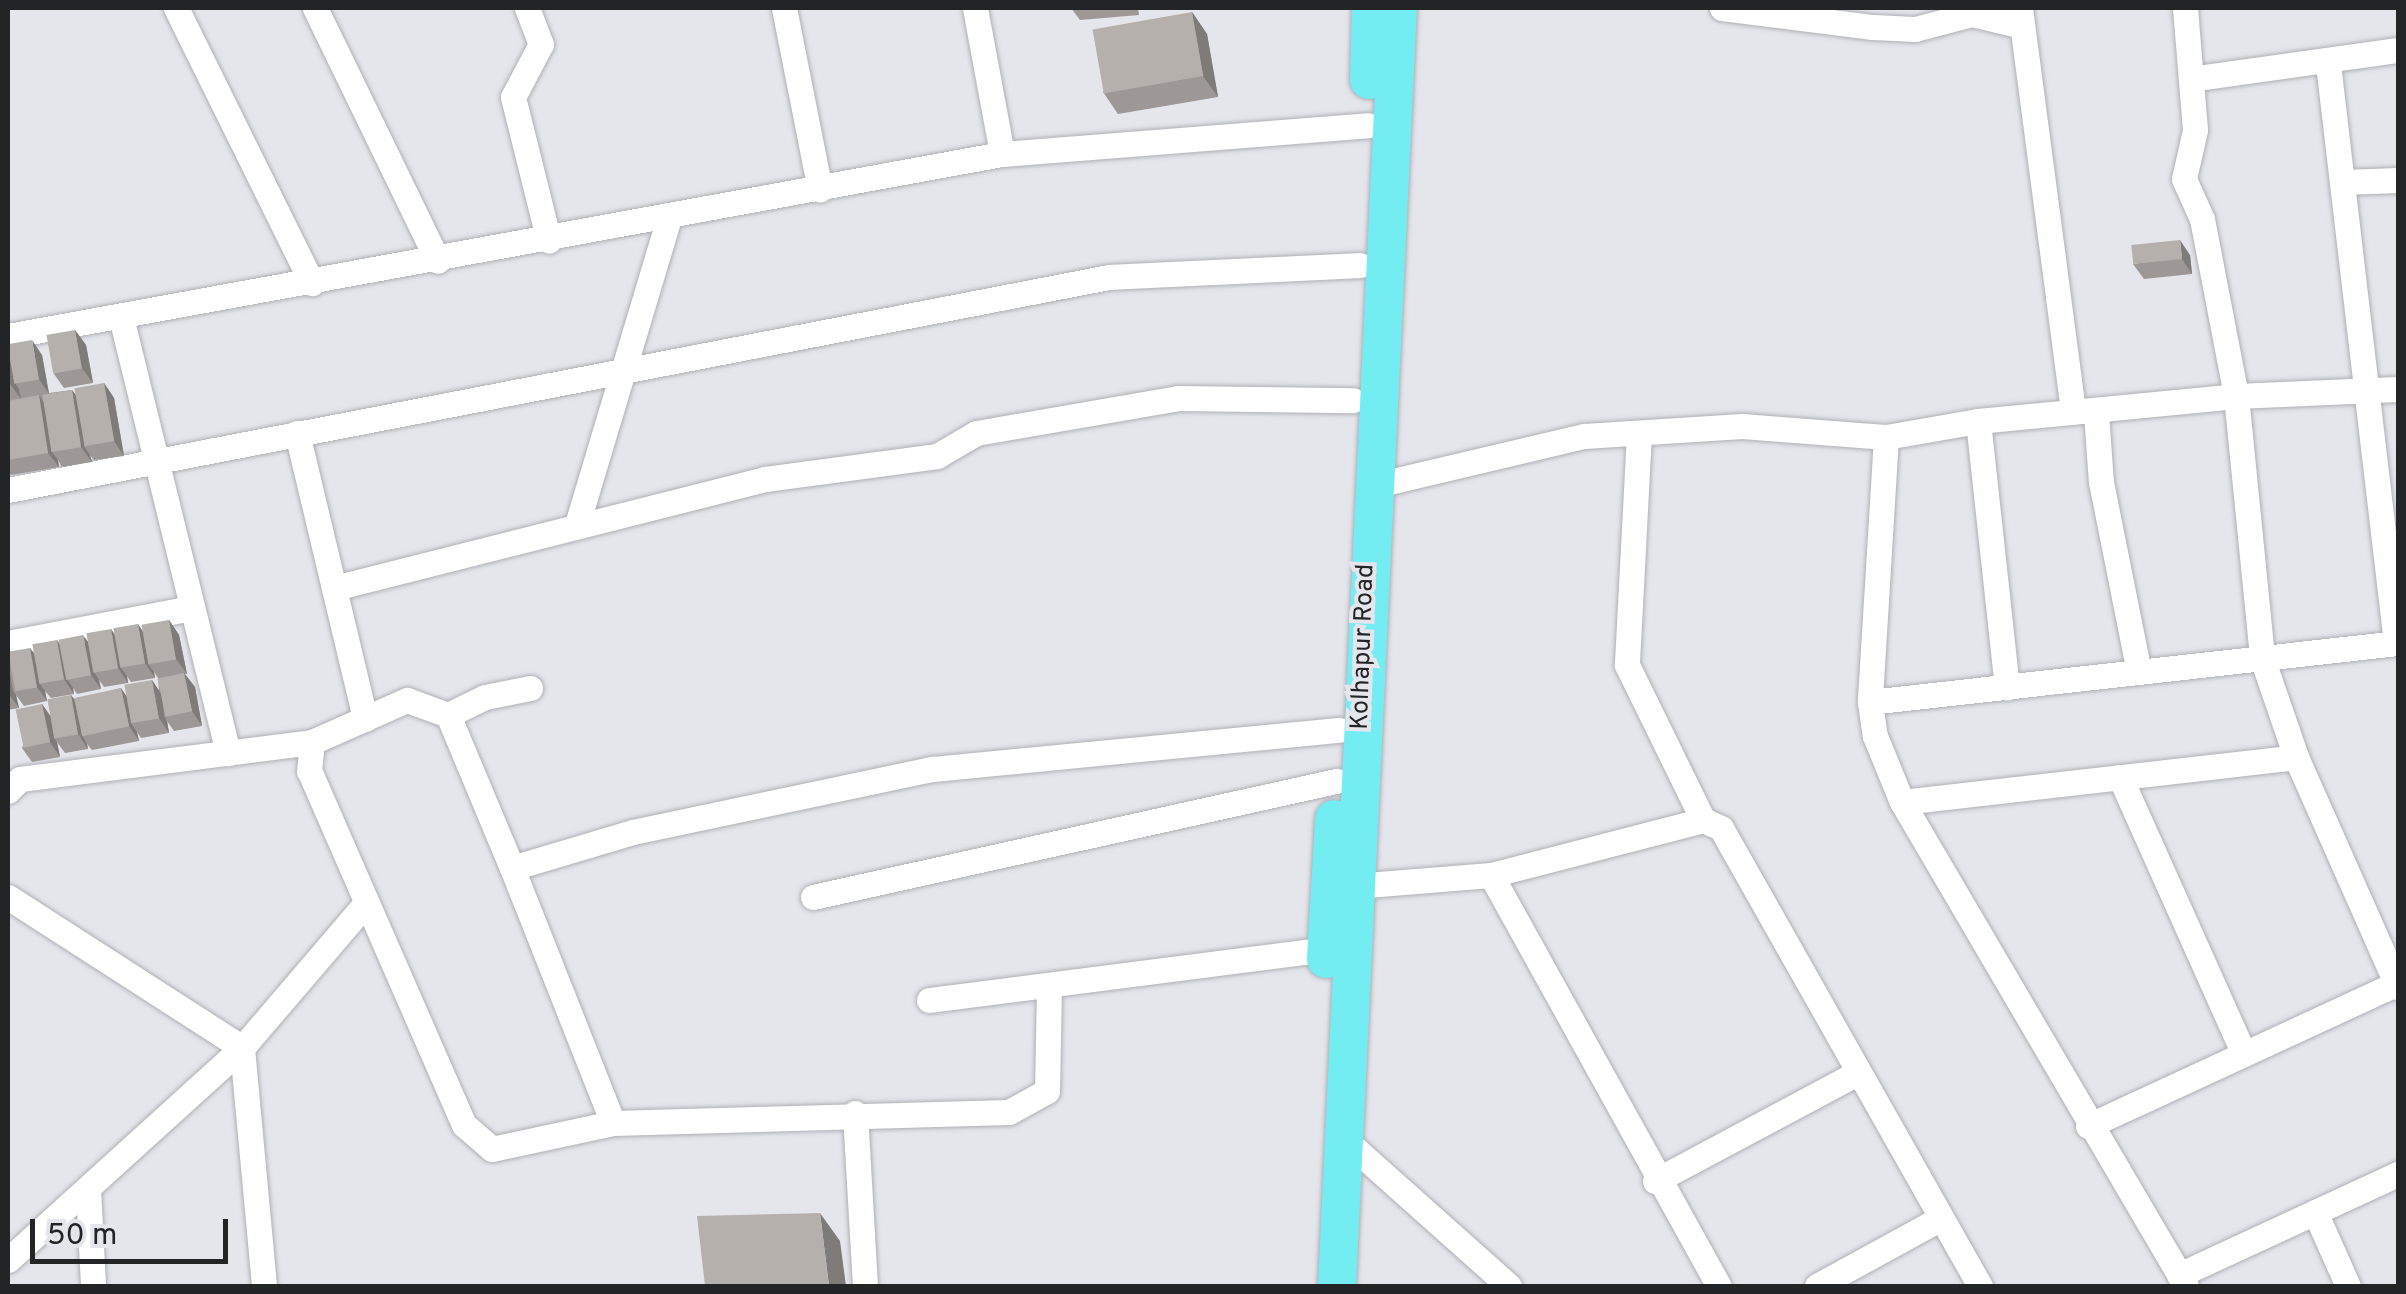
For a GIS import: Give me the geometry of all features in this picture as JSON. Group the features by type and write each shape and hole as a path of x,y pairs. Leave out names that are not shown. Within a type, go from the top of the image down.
{"main road":[{"name":"Kolhapur Road","path":"1315,1286 1326,949 1344,886 1336,780 1368,125 1370,8"},
{"name":"Kolhapur Road","path":"1336,1286 1344,1140 1344,886 1372,486 1398,8"}],"street":[{"path":"176,8 312,283"},
{"path":"315,8 438,261"},
{"path":"527,8 541,44 513,97 548,241"},
{"path":"784,8 820,189"},
{"path":"975,8 1002,154"},
{"path":"1722,8 1914,29 1972,14 2021,17 2084,413 2102,482 2139,672"},
{"path":"2088,1126 2242,1050 2398,985 2296,757 2262,658 2236,396 2202,219 2184,178 2196,130 2185,8"},
{"path":"2191,79 2328,64 2398,50"},
{"path":"1870,702 2397,643 2328,64"},
{"path":"8,336 548,241 1002,154 1368,125"},
{"path":"2343,182 2398,180"},
{"path":"578,522 669,218"},
{"path":"8,490 1109,277 1360,265"},
{"path":"121,317 228,753"},
{"path":"1372,486 1584,436 1742,426 1886,437 1978,421 2236,396 2398,389"},
{"path":"334,588 578,522 765,479 937,456 976,433 1178,398 1353,400"},
{"path":"1978,421 2007,687"},
{"path":"298,432 365,719"},
{"path":"1639,433 1627,664 1704,820 1721,828 1980,1286"},
{"path":"1886,437 1870,702 1875,736 1902,802 2088,1126 2183,1281 2398,1174"},
{"path":"8,643 192,608"},
{"path":"8,791 20,778 312,742 407,700 448,715 486,697 530,688"},
{"path":"448,715 613,1123"},
{"path":"512,868 633,832 932,769 1339,730"},
{"path":"312,742 309,771 464,1125 492,1149 613,1123 855,1113 1009,1112 1047,1092 1049,984"},
{"path":"1902,802 2296,757"},
{"path":"2120,777 2242,1050"},
{"path":"813,897 1336,780"},
{"path":"1344,886 1430,884 1491,875 1704,820"},
{"path":"1491,875 1655,1181 1718,1286"},
{"path":"8,897 242,1048"},
{"path":"8,1260 242,1048 366,903"},
{"path":"929,1000 1326,949"},
{"path":"242,1048 264,1286"},
{"path":"1655,1181 1857,1073"},
{"path":"855,1113 865,1286"},
{"path":"1344,1140 1509,1286"},
{"path":"88,1189 94,1286"},
{"path":"2316,1212 2348,1286"},
{"path":"1816,1286 1941,1218"}],"building":[{"path":"1192,12 1203,76 1104,94 1093,30"},
{"path":"2180,240 2182,259 2133,264 2131,245"},
{"path":"75,330 82,368 53,373 46,335"},
{"path":"32,340 39,379 14,384 8,344"},
{"path":"104,383 114,441 85,446 74,388"},
{"path":"72,390 81,447 51,452 42,395"},
{"path":"39,395 48,453 8,460 8,401"},
{"path":"169,620 176,659 148,664 141,625"},
{"path":"138,624 145,663 120,668 113,628"},
{"path":"111,629 118,668 93,673 86,633"},
{"path":"83,635 91,675 66,680 58,640"},
{"path":"57,640 64,679 39,684 32,644"},
{"path":"30,648 37,687 15,691 8,652"},
{"path":"184,673 192,711 166,717 158,679"},
{"path":"152,680 159,718 131,723 124,685"},
{"path":"121,688 129,726 82,736 74,698"},
{"path":"71,695 78,734 54,739 47,699"},
{"path":"42,704 50,742 24,748 16,710"},
{"path":"820,1213 829,1286 705,1286 697,1216"}]}
